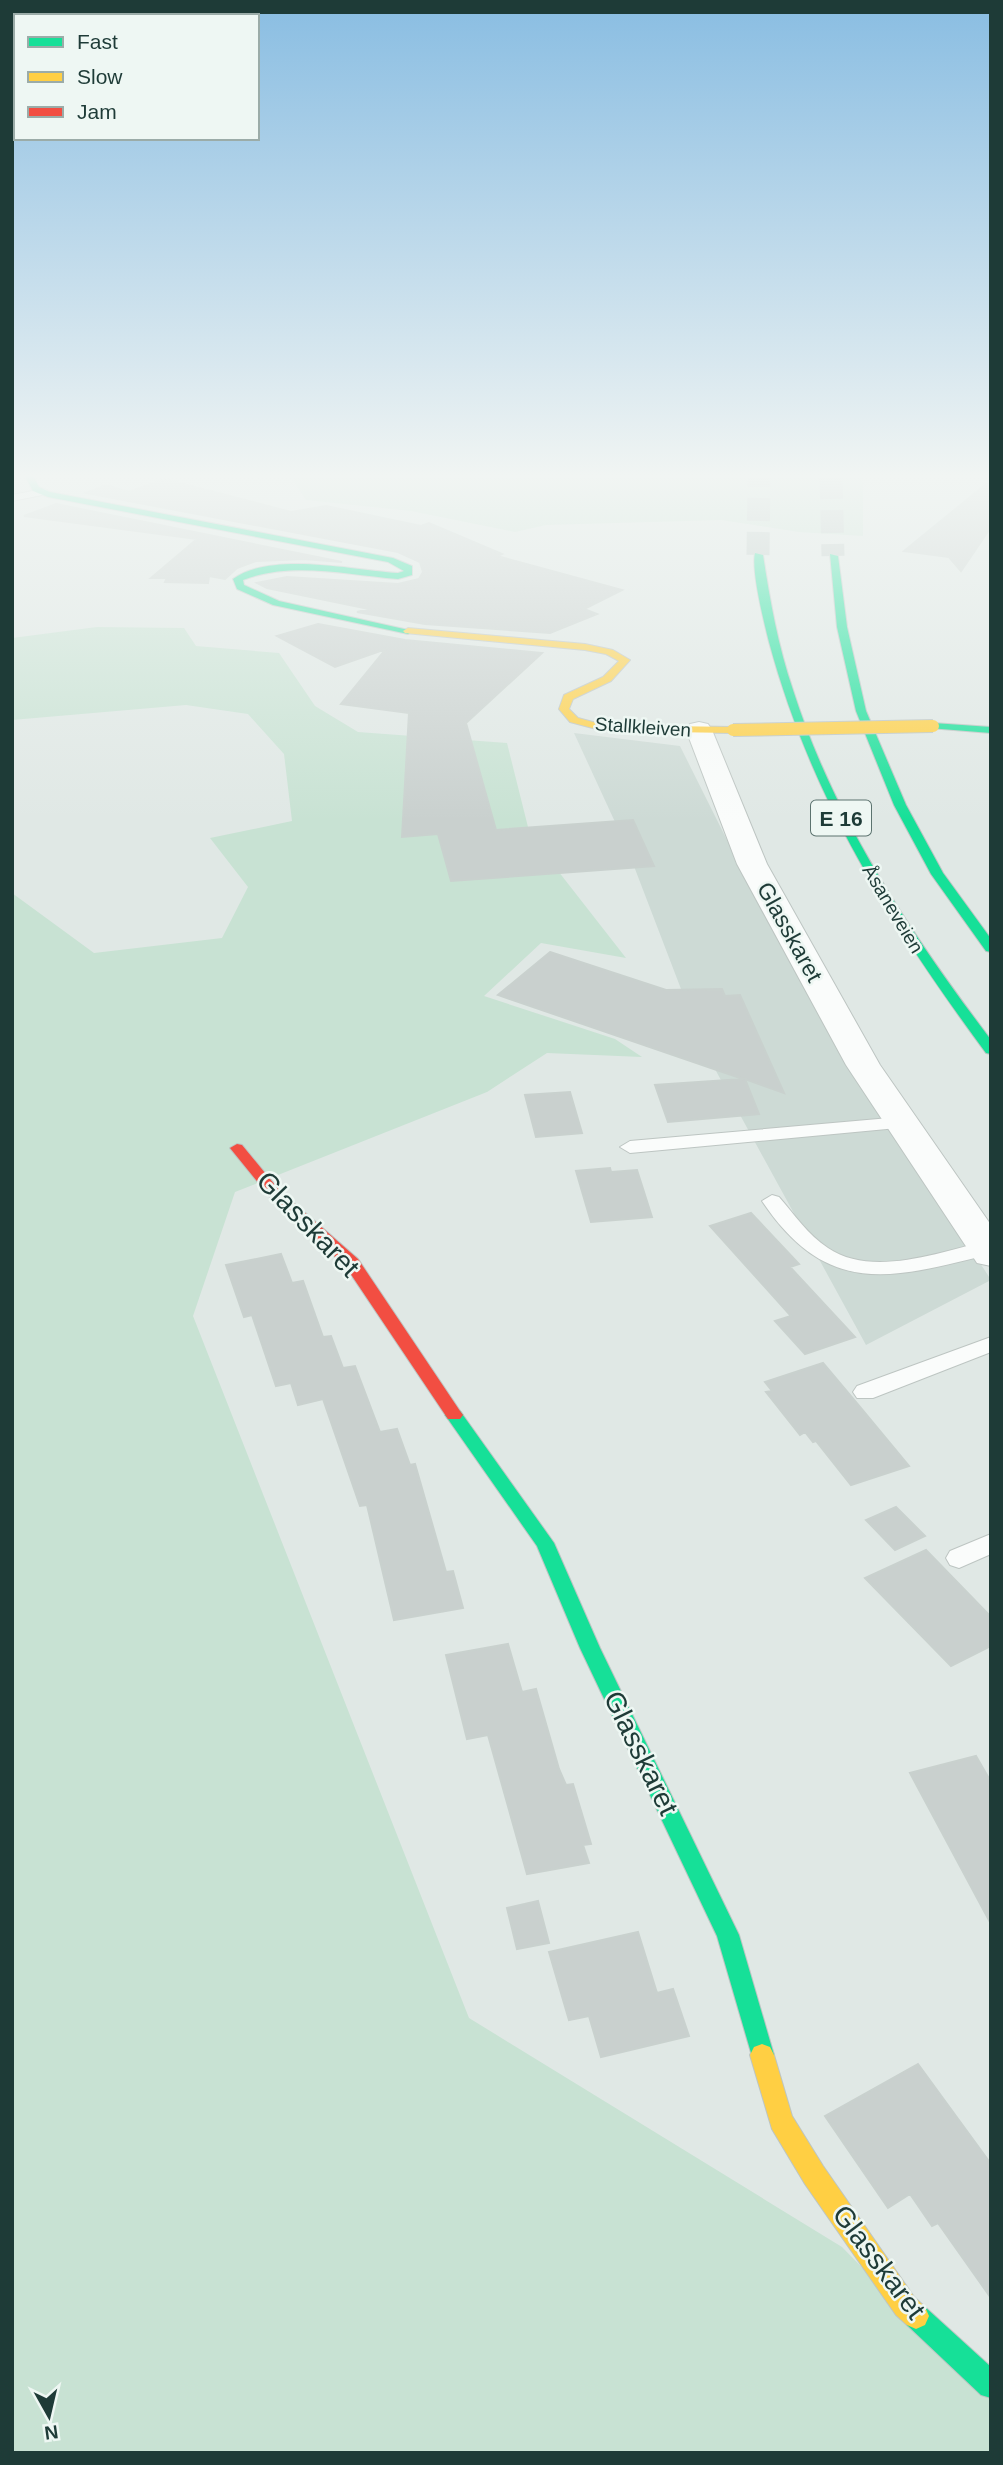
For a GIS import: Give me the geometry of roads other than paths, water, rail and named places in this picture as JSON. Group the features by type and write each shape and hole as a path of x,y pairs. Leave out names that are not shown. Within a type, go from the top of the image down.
{"main road":[{"name":"Stallkleiven","path":"249,591 276,603 423,634 584,647 609,652 625,660 617,672 568,697 564,709 574,720 604,728 733,730 933,726 991,730"},
{"name":"Åsaneveien","path":"763,591 768,627 796,713 833,803 873,879 919,953 991,1050"},
{"name":"E 16","path":"837,591 842,627 862,711 900,805 931,862 991,948"},
{"name":"Glasskaret","path":"237,1148 274,1193 352,1263 406,1347 545,1543 590,1648 728,1935 781,2121 814,2175 905,2306 991,2385"}],"street":[{"name":"Glasskaret","path":"699,730 752,864 863,1065 989,1251"}],"lane":[{"path":"630,1147 901,1123"},
{"name":"Glasskaret","path":"772,1201 803,1238 827,1258 841,1263 891,1267 989,1251"},
{"path":"865,1392 991,1344"},
{"path":"959,1558 991,1543"}]}
